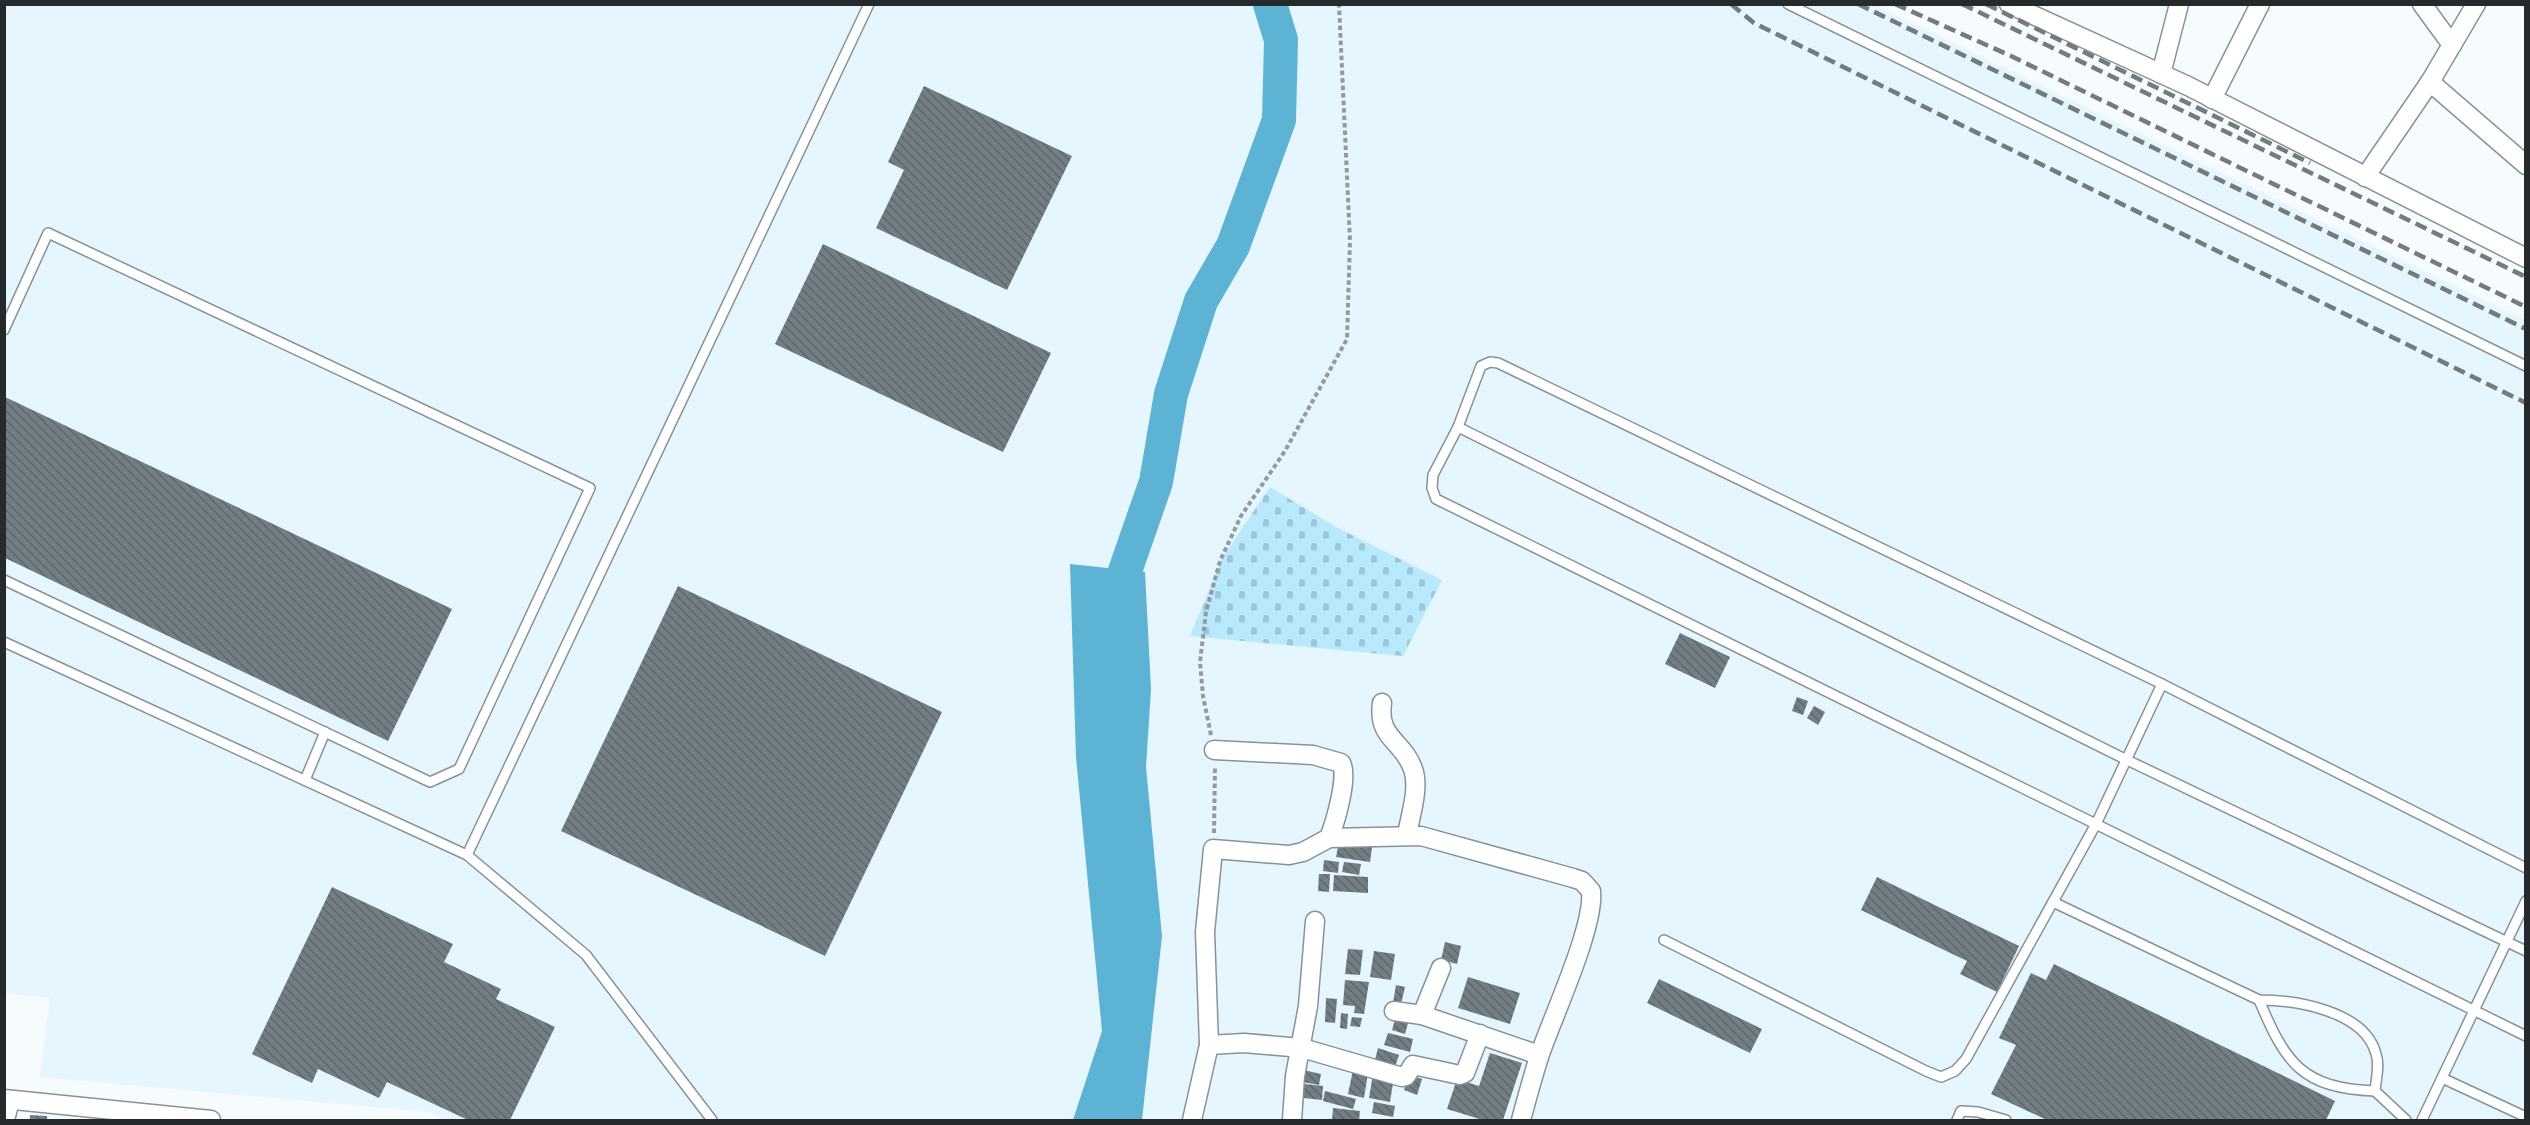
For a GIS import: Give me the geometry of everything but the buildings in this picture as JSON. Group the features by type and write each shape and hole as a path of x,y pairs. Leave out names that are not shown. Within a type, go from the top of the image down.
{"street":[{"path":"2009,4 2212,99 2526,258"},
{"path":"2161,74 2179,4"},
{"path":"2212,99 2260,4"},
{"path":"2422,4 2452,45"},
{"path":"2365,177 2430,82 2476,4"},
{"path":"2430,82 2526,165"},
{"path":"1382,703 1381,722 1414,770 1414,797 1407,835"},
{"path":"1214,750 1313,755 1341,763 1344,774 1336,817 1329,838"},
{"path":"1192,1120 1209,1045 1205,932 1213,849 1297,854 1329,838 1377,839 1407,835 1450,843 1573,878 1582,881 1591,891 1590,910 1584,933 1539,1055 1521,1120"},
{"path":"1292,1120 1294,1076 1302,1048 1315,921"},
{"path":"1422,1015 1441,968"},
{"path":"1394,1011 1422,1015 1539,1055"},
{"path":"1209,1045 1244,1043 1302,1048 1402,1077 1406,1076 1413,1065 1460,1075 1465,1073 1469,1067 1480,1034"},
{"path":"5,1120 7,1099 92,1114 211,1120"}],"lane":[{"path":"467,855 869,4"},
{"path":"1788,4 2526,366"},
{"path":"4,330 48,233 590,488 459,769 430,782 4,580"},
{"path":"2526,868 2162,684 1498,363 1490,362 1481,366 1458,427 1433,475 1432,488 1436,499 2526,1036"},
{"path":"1458,427 2127,759 2526,951"},
{"path":"4,642 467,855 586,955 712,1120"},
{"path":"1664,940 1941,1077 1956,1071 1966,1059 2096,824 2162,684"},
{"path":"305,780 325,732"},
{"path":"2053,902 2259,1000 2317,1007 2354,1026 2374,1047 2378,1057 2375,1091"},
{"path":"2422,1120 2526,902"},
{"path":"2259,1000 2279,1047 2298,1068 2334,1085 2354,1090 2375,1091 2406,1120"},
{"path":"2442,1078 2526,1117"},
{"path":"1957,1120 1961,1111 1969,1110 2006,1120"}],"path":[{"path":"1213,849 1217,785 1214,750 1203,696 1200,662 1213,580 1241,516 1285,450 1347,339 1350,242 1339,4"}],"shaded area":[{"path":"5,5 1875,5 2525,320 2525,1120 448,1120 429,1112 40,1077 50,998 5,993"},
{"path":"1070,564 1145,572 1151,689 1146,767 1162,936 1142,1120 1073,1120 1102,1031 1076,757"}],"green space":[{"path":"1270,487 1336,527 1442,580 1403,656 1190,636 1223,557"}],"waterway":[{"path":"1110,614 1156,482 1171,394 1201,301 1233,246 1279,120 1281,40 1270,4"}],"railway":[{"path":"1731,4 1754,23 2526,403"},
{"path":"1858,4 2526,329"},
{"path":"1895,4 2011,56 2526,307"},
{"path":"1962,4 2526,277"},
{"path":"1986,4 2310,163"}]}
